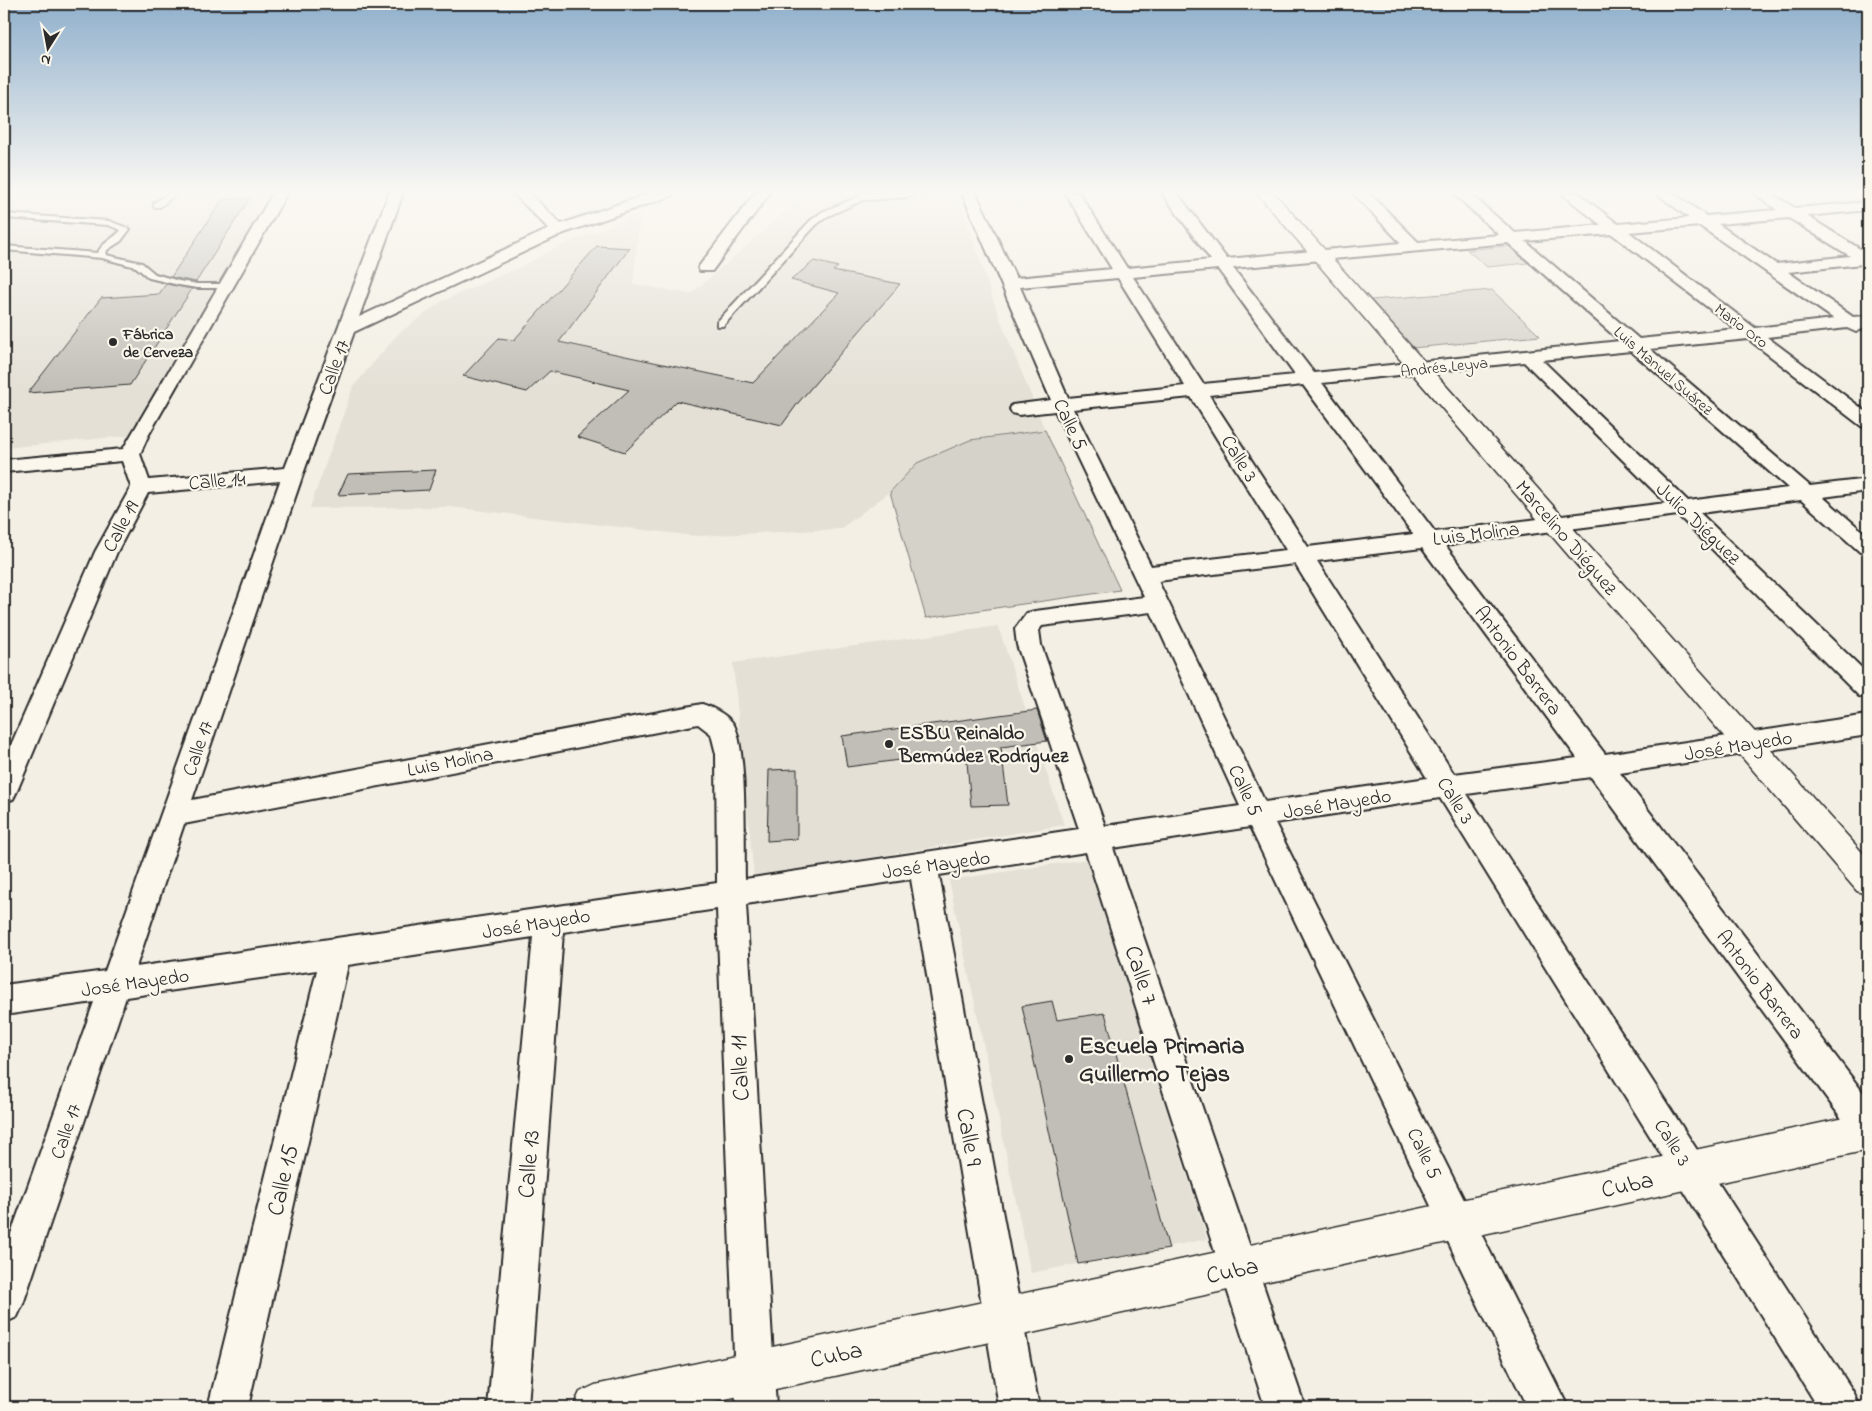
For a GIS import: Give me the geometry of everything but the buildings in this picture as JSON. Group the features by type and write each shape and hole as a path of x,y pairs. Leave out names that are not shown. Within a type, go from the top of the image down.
{"street":[{"path":"4,466 130,454 138,436 243,259"},
{"name":"Calle 17","path":"4,1304 117,985 293,474 372,259"},
{"path":"347,329 497,259"},
{"path":"706,268 713,259"},
{"name":"Calle 5","path":"999,259 1062,405 1258,816 1458,1219 1548,1407"},
{"name":"Calle 3","path":"1113,259 1840,1407"},
{"name":"Antonio Barrera","path":"1219,259 1868,1126"},
{"path":"1010,283 1285,259"},
{"name":"Marcelino Diéguez","path":"1322,259 1868,881"},
{"name":"Luis Manuel Suárez","path":"1536,259 1868,547"},
{"name":"Mario Oro","path":"1654,259 1868,422"},
{"path":"1758,259 1859,322 1868,336"},
{"path":"1772,269 1867,260"},
{"name":"Andrés Leyva","path":"1019,409 1859,322"},
{"name":"Julio Diéguez","path":"1529,357 1868,689"},
{"name":"Calle 19","path":"4,791 106,552 141,487 130,454"},
{"name":"Calle 14","path":"141,487 293,474"},
{"name":"Luis Molina","path":"1144,575 1868,484"},
{"name":"Calle 7","path":"1158,603 1035,619 1027,629 1029,645 1285,1407"},
{"name":"Luis Molina","path":"174,815 702,714 723,729"},
{"name":"José Mayedo","path":"4,1000 336,953 1258,816 1446,786 1598,766 1868,725"},
{"name":"Calle 11","path":"723,729 729,754 731,894 755,1390"},
{"name":"Calle 9","path":"923,866 1019,1407"},
{"name":"Calle 13","path":"508,1407 549,921"},
{"name":"Calle 15","path":"228,1407 336,953"},
{"name":"Cuba","path":"595,1407 755,1390 1002,1319 1868,1131"}],"lane":[{"path":"114,259 139,265 152,276 179,283 198,286 228,286"},
{"path":"720,324 780,259"}],"shaded area":[{"path":"4,259 234,259 136,435 4,448"},
{"path":"536,259 636,259 633,284 691,294 731,259 979,259 998,314 1045,430 970,440 917,463 890,492 840,529 696,536 450,507 310,508 353,387 397,335 442,301"},
{"path":"1477,259 1523,259 1528,263 1487,267"},
{"path":"1492,290 1540,336 1412,348 1371,300"},
{"path":"1045,430 1120,590 926,618 890,492 917,463 970,440"},
{"name":"ESBU Reinaldo Bermúdez Rodríguez","path":"998,626 1064,825 754,877 733,663"},
{"name":"Escuela Primaria Guillermo Tejas","path":"1088,859 1207,1239 1031,1273 949,880"}],"place":[{"name":"Fábrica de Cerveza","path":"113,342"},
{"name":"ESBU Reinaldo Bermúdez Rodríguez","path":"889,744"},
{"name":"Escuela Primaria Guillermo Tejas","path":"1069,1059"}]}
